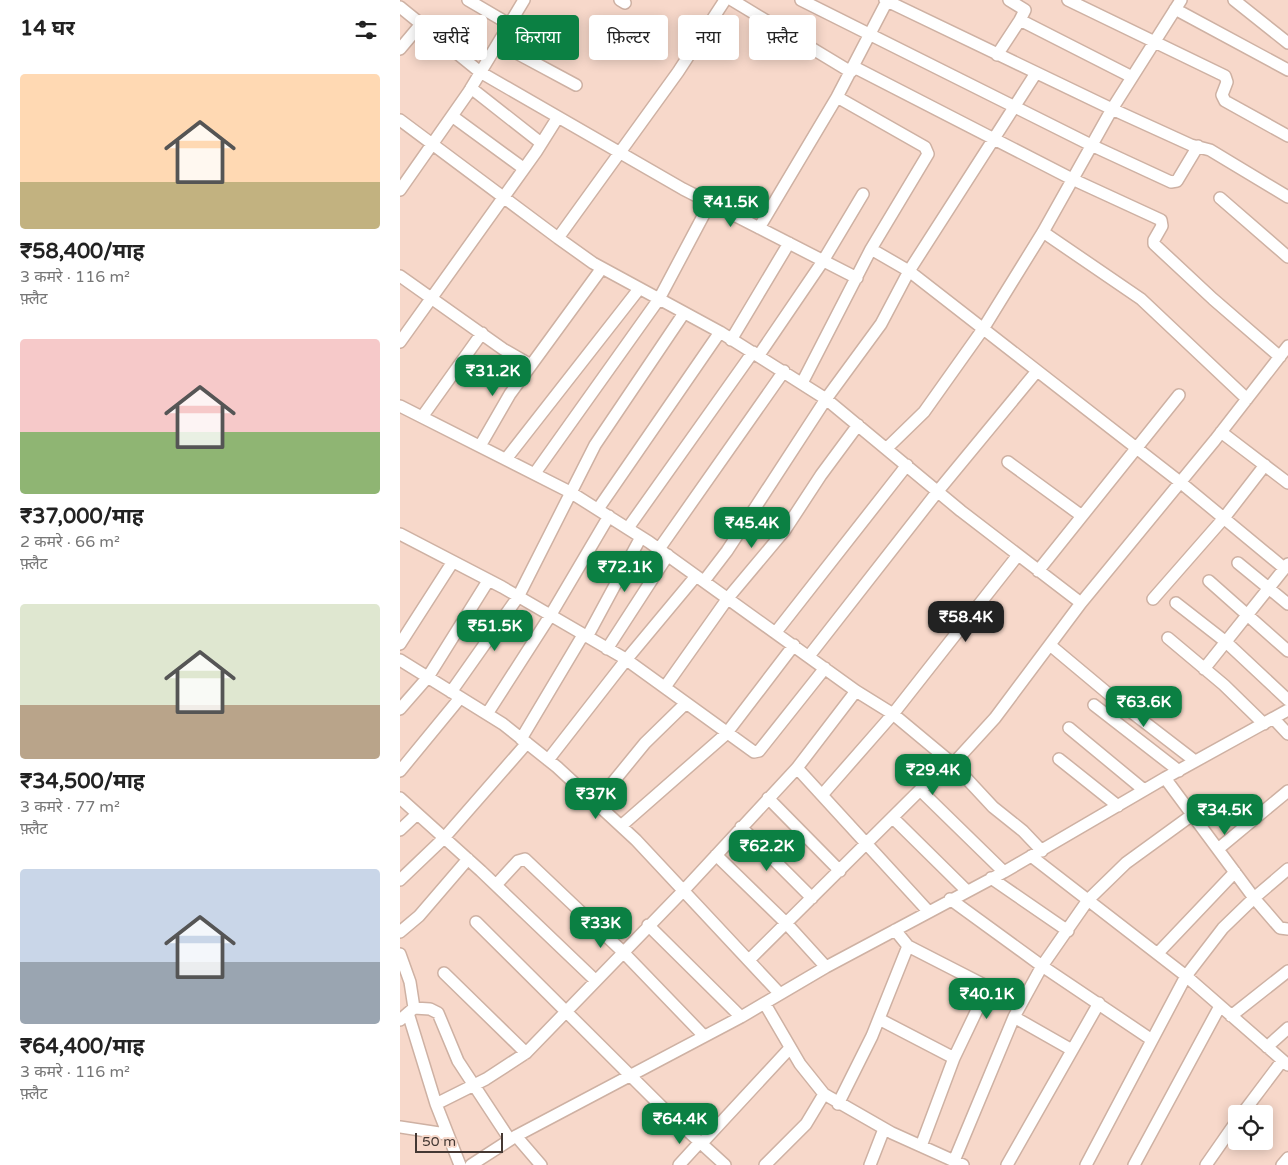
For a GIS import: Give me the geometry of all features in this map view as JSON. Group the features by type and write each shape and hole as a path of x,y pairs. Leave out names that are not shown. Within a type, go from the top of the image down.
{"street":[{"path":"468,0 497,17"},
{"path":"515,15 524,0"},
{"path":"558,238 678,72 725,0"},
{"path":"732,0 852,69 1072,179 1161,220 1162,226 1154,240 1154,244 1213,300 1280,357"},
{"path":"801,0 1091,145 1175,182 1198,146"},
{"path":"1009,0 1132,78"},
{"path":"1068,0 1224,76 1227,82 1222,95 1225,101 1288,136"},
{"path":"1234,0 1288,44"},
{"path":"759,228 837,96 871,35 886,1 1112,109 1210,150 1288,197"},
{"path":"886,448 924,412 982,329 1043,232 1112,109 1178,4 1288,70"},
{"path":"400,7 415,19"},
{"path":"997,55 1026,10"},
{"path":"400,49 415,31"},
{"path":"400,190 471,88 497,45"},
{"path":"465,60 480,72 619,153 857,278"},
{"path":"530,60 576,85"},
{"path":"548,760 626,660 727,551 826,399 882,324 910,271 1036,73"},
{"path":"471,88 541,143"},
{"path":"802,383 871,249 928,154 925,147 837,96"},
{"path":"452,116 524,168"},
{"path":"400,342 558,118"},
{"path":"400,120 502,197 602,268 756,353 826,399 938,491 1081,603"},
{"path":"628,528 823,261 863,194"},
{"path":"1220,198 1288,257"},
{"path":"535,473 659,299 710,202"},
{"path":"1043,232 1141,299 1247,399"},
{"path":"731,340 789,243"},
{"path":"871,249 910,271 1286,566 1204,669"},
{"path":"480,446 510,394 602,268"},
{"path":"400,276 531,365"},
{"path":"506,459 639,289"},
{"path":"400,771 456,695 518,597 595,445 684,313"},
{"path":"598,509 720,332"},
{"path":"422,417 482,333"},
{"path":"750,959 920,790 953,764 995,718 1081,603 1221,432 1288,346"},
{"path":"607,649 663,552 784,371"},
{"path":"809,656 938,491 1037,371"},
{"path":"1038,571 1179,395"},
{"path":"400,406 535,473 598,509 700,578 856,691 894,714 953,764 993,806 1023,831 1037,853 1088,900 1186,976 1285,1063 1250,1105"},
{"path":"665,687 728,598 784,530 858,425"},
{"path":"1221,432 1288,483"},
{"path":"1008,462 1082,516"},
{"path":"776,632 907,465"},
{"path":"1152,599 1224,518 1265,465"},
{"path":"487,714 550,616 609,516"},
{"path":"400,534 518,597 626,660 726,734 754,752 758,751 825,668"},
{"path":"400,880 444,838 524,741 641,537"},
{"path":"822,795 894,714 1018,555"},
{"path":"1238,562 1288,604"},
{"path":"400,644 452,563"},
{"path":"400,709 428,677 488,581"},
{"path":"1209,581 1288,651"},
{"path":"1176,603 1226,642 1288,700"},
{"path":"1168,638 1269,722 1288,734"},
{"path":"1050,644 1117,701 1196,761"},
{"path":"621,826 726,734 794,645"},
{"path":"400,660 487,714 548,760 621,826 750,959 780,994"},
{"path":"436,1104 474,1085 526,1054 622,951 684,890 797,768 856,691"},
{"path":"596,803 645,743 686,703"},
{"path":"1094,705 1179,771"},
{"path":"476,1164 513,1138 765,1004 826,967 966,890 1004,872 1165,778 1288,710"},
{"path":"1068,728 1144,790"},
{"path":"1060,759 1118,806"},
{"path":"797,768 928,911"},
{"path":"1165,778 1254,898 1280,928 1288,929"},
{"path":"920,790 1004,872"},
{"path":"1218,849 1288,791"},
{"path":"400,798 496,885 595,980"},
{"path":"768,798 840,871"},
{"path":"400,830 417,814"},
{"path":"765,1004 800,1064 824,1094 838,1104 884,1129 950,1162 1014,1017 1042,966 1068,932 1088,900 1126,863 1192,815"},
{"path":"893,818 966,890"},
{"path":"741,827 812,898"},
{"path":"716,855 786,923 826,967"},
{"path":"400,932 419,916 468,859"},
{"path":"496,885 518,860 525,859 622,951 704,1036"},
{"path":"1086,1165 1186,976 1223,928 1288,869"},
{"path":"1158,953 1236,872"},
{"path":"991,878 1068,932"},
{"path":"950,899 1042,966 1152,1040"},
{"path":"476,922 631,1076 726,1165"},
{"path":"648,926 741,1017"},
{"path":"895,930 908,946 958,973 988,985 988,989 954,1058 921,1146"},
{"path":"838,1104 879,1019 908,946"},
{"path":"400,954 410,982 405,1016 446,1134 460,1165"},
{"path":"1231,1016 1288,971"},
{"path":"444,973 526,1054"},
{"path":"1008,1165 1099,1003"},
{"path":"1134,1165 1220,1006"},
{"path":"405,1016 430,1009 438,1013 458,1061 474,1085 513,1138 541,1165"},
{"path":"1014,1017 1072,1050"},
{"path":"879,1019 954,1058"},
{"path":"1267,1047 1288,1028"},
{"path":"679,1165 790,1048"},
{"path":"765,1165 806,1124 824,1094"},
{"path":"400,1127 446,1134"},
{"path":"870,1165 884,1129"},
{"path":"1206,1165 1228,1133"},
{"path":"1282,1165 1288,1158"}]}
